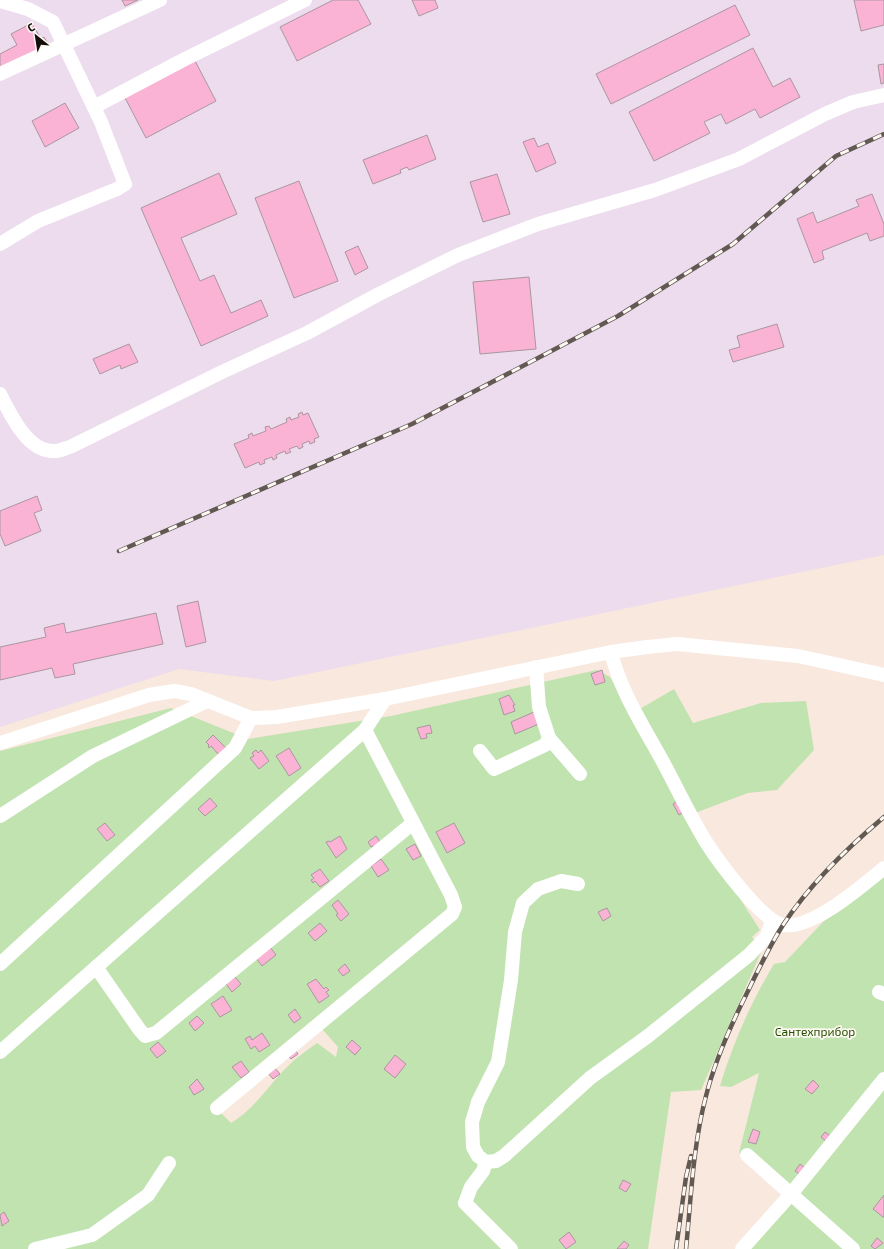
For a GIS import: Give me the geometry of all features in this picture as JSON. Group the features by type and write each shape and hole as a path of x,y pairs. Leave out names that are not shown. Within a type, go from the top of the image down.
{"street":[{"path":"0,74 160,0"},
{"path":"94,107 185,59 305,0"},
{"path":"0,2 28,9 53,22 94,107 125,184 117,189 38,221 0,244"},
{"path":"0,394 13,420 28,440 43,448 55,452 70,447 222,372 307,333 377,295 458,255 538,224 656,190 739,159 824,114 853,102 884,95"},
{"path":"0,743 149,695 174,691 191,694 251,718 276,718 385,699 536,667 647,646 677,644 798,656 884,675"},
{"path":"611,652 615,670 706,842 749,897 772,920 783,925 798,924 819,917 884,868"},
{"path":"536,667 539,707 549,738 580,774"},
{"path":"0,1052 365,730 385,699"},
{"path":"0,816 93,756 207,701"},
{"path":"0,964 235,748 251,718"},
{"path":"217,1108 452,914 455,907 451,895 365,730"},
{"path":"480,751 494,769 545,744 549,738"},
{"path":"96,967 145,1036 156,1033 413,823"},
{"path":"578,884 562,881 538,889 523,903 515,932 511,980 498,1062 478,1102 472,1122 473,1147 478,1156 486,1162 496,1161 504,1156 590,1078 648,1036 745,959 767,936 772,920"},
{"path":"742,1249 791,1194 884,1079"},
{"path":"748,1156 854,1249"},
{"path":"486,1162 483,1171 471,1187 465,1203 511,1249"},
{"path":"35,1249 92,1235 148,1195 169,1163"}],"shaded area":[{"path":"0,0 884,0 884,555 274,681 179,669 0,727"}],"green space":[{"path":"597,670 610,677 631,714 674,689 693,723 761,703 806,701 814,750 777,790 748,793 687,816 760,930 752,937 762,950 701,1090 671,1092 648,1249 0,1249 0,751 171,708 248,739 391,716","holes":["322,1029 338,1047 336,1057 317,1043 290,1064 248,1111 240,1117 231,1123 221,1113"]},
{"name":"Сантехприбор","path":"884,875 884,1249 738,1249 785,1192 739,1153 759,1073 731,1087 720,1086 731,1054 750,1008 774,964 785,962 823,922"}],"building":[{"path":"122,0 138,0 125,6"},
{"path":"333,0 358,0 371,24 297,61 280,27"},
{"path":"412,0 435,0 438,8 419,16"},
{"path":"854,0 884,0 884,25 861,31"},
{"path":"735,5 750,35 611,104 596,74"},
{"path":"32,23 41,39 44,37 47,42 43,44 46,49 0,73 0,54 17,45 11,34"},
{"path":"753,48 773,87 790,78 800,97 760,118 755,109 726,124 721,114 704,122 710,133 654,161 629,112"},
{"path":"193,57 216,101 146,138 123,94"},
{"path":"884,64 884,83 881,84 878,65"},
{"path":"65,103 79,128 45,147 32,121"},
{"path":"427,135 436,159 409,170 407,167 400,170 401,173 373,184 363,160"},
{"path":"534,138 538,147 548,143 556,163 536,172 523,142"},
{"path":"219,173 237,214 181,238 200,281 214,275 231,313 261,300 268,316 201,346 141,208"},
{"path":"497,174 510,214 483,222 470,182"},
{"path":"299,181 338,281 294,298 255,198"},
{"path":"872,194 884,224 884,236 870,241 867,233 822,251 824,259 814,263 797,219 813,212 817,223 859,206 856,200"},
{"path":"358,246 368,268 355,275 345,252"},
{"path":"529,277 536,349 480,354 473,282"},
{"path":"777,324 784,347 733,362 729,350 740,347 737,336"},
{"path":"129,344 138,362 121,369 120,365 100,374 93,359"},
{"path":"302,412 303,415 308,413 319,437 314,439 315,442 310,444 309,441 302,444 303,447 299,449 297,446 289,449 291,452 286,454 285,451 276,455 277,458 273,460 272,457 264,460 265,463 260,465 259,462 245,468 234,444 249,438 248,435 252,433 253,436 266,431 265,427 269,426 271,429 287,422 286,419 290,417 291,420 299,417 298,414"},
{"path":"37,496 42,510 34,513 41,531 5,546 0,534 0,511"},
{"path":"198,601 206,642 186,647 177,606"},
{"path":"156,613 163,644 73,664 75,674 55,678 52,668 0,680 0,647 46,637 44,628 64,623 66,633"},
{"path":"602,670 605,682 595,685 591,674"},
{"path":"509,695 515,705 513,705 515,711 504,715 499,699"},
{"path":"534,712 539,724 515,734 511,722"},
{"path":"430,725 432,733 426,734 427,738 421,739 417,728"},
{"path":"213,735 226,748 219,755 211,746 209,748 209,745 206,742"},
{"path":"289,748 301,768 289,776 276,756"},
{"path":"256,750 258,753 261,750 269,761 259,769 250,758 254,756 252,753"},
{"path":"210,798 217,806 205,816 198,809"},
{"path":"680,799 687,810 679,815 673,804"},
{"path":"105,823 115,835 107,841 97,829"},
{"path":"454,823 465,843 447,853 436,832"},
{"path":"340,836 347,849 336,858 326,842 330,842"},
{"path":"376,836 382,845 375,849 373,846 371,847 368,842"},
{"path":"415,844 421,856 413,860 406,849"},
{"path":"381,859 389,870 378,877 371,866"},
{"path":"320,869 329,881 320,887 315,881 313,883 311,880 314,878 311,875"},
{"path":"338,900 349,914 341,921 336,915 338,914 332,905"},
{"path":"607,908 611,916 603,921 598,912"},
{"path":"320,923 327,931 315,941 308,933"},
{"path":"270,947 276,955 262,966 256,958"},
{"path":"345,964 350,971 343,976 338,970"},
{"path":"235,977 241,984 232,992 226,984"},
{"path":"316,979 324,989 326,987 329,990 326,992 329,996 319,1003 307,984"},
{"path":"223,996 232,1010 220,1017 211,1004"},
{"path":"295,1009 301,1018 294,1023 288,1015"},
{"path":"197,1016 204,1023 195,1031 189,1023"},
{"path":"262,1033 270,1045 259,1052 255,1046 251,1049 245,1039 250,1036 252,1040"},
{"path":"352,1040 361,1048 355,1055 346,1047"},
{"path":"158,1042 166,1051 157,1058 150,1049"},
{"path":"293,1047 298,1054 291,1059 286,1053"},
{"path":"395,1055 406,1064 395,1078 384,1069"},
{"path":"241,1061 249,1072 241,1078 232,1067"},
{"path":"275,1068 280,1074 273,1079 268,1073"},
{"path":"197,1079 204,1089 194,1095 189,1087"},
{"path":"813,1080 819,1086 812,1094 805,1089"},
{"path":"753,1129 760,1132 756,1144 748,1142"},
{"path":"825,1132 834,1139 829,1144 821,1137"},
{"path":"800,1164 806,1169 801,1175 795,1171"},
{"path":"623,1180 631,1184 626,1192 619,1188"},
{"path":"884,1195 884,1217 883,1217 873,1209"},
{"path":"4,1212 9,1221 2,1226 0,1215"},
{"path":"569,1232 576,1242 566,1249 559,1240"},
{"path":"877,1238 883,1243 875,1249 871,1246"},
{"path":"624,1241 629,1245 626,1249 617,1249"}],"railway":[{"path":"119,551 412,424 618,316 733,244 836,156 884,134"},
{"path":"686,1249 698,1133 706,1096 722,1048 742,1003 777,934 805,895 856,841 884,817"},
{"path":"676,1249 686,1177 691,1156"}]}
